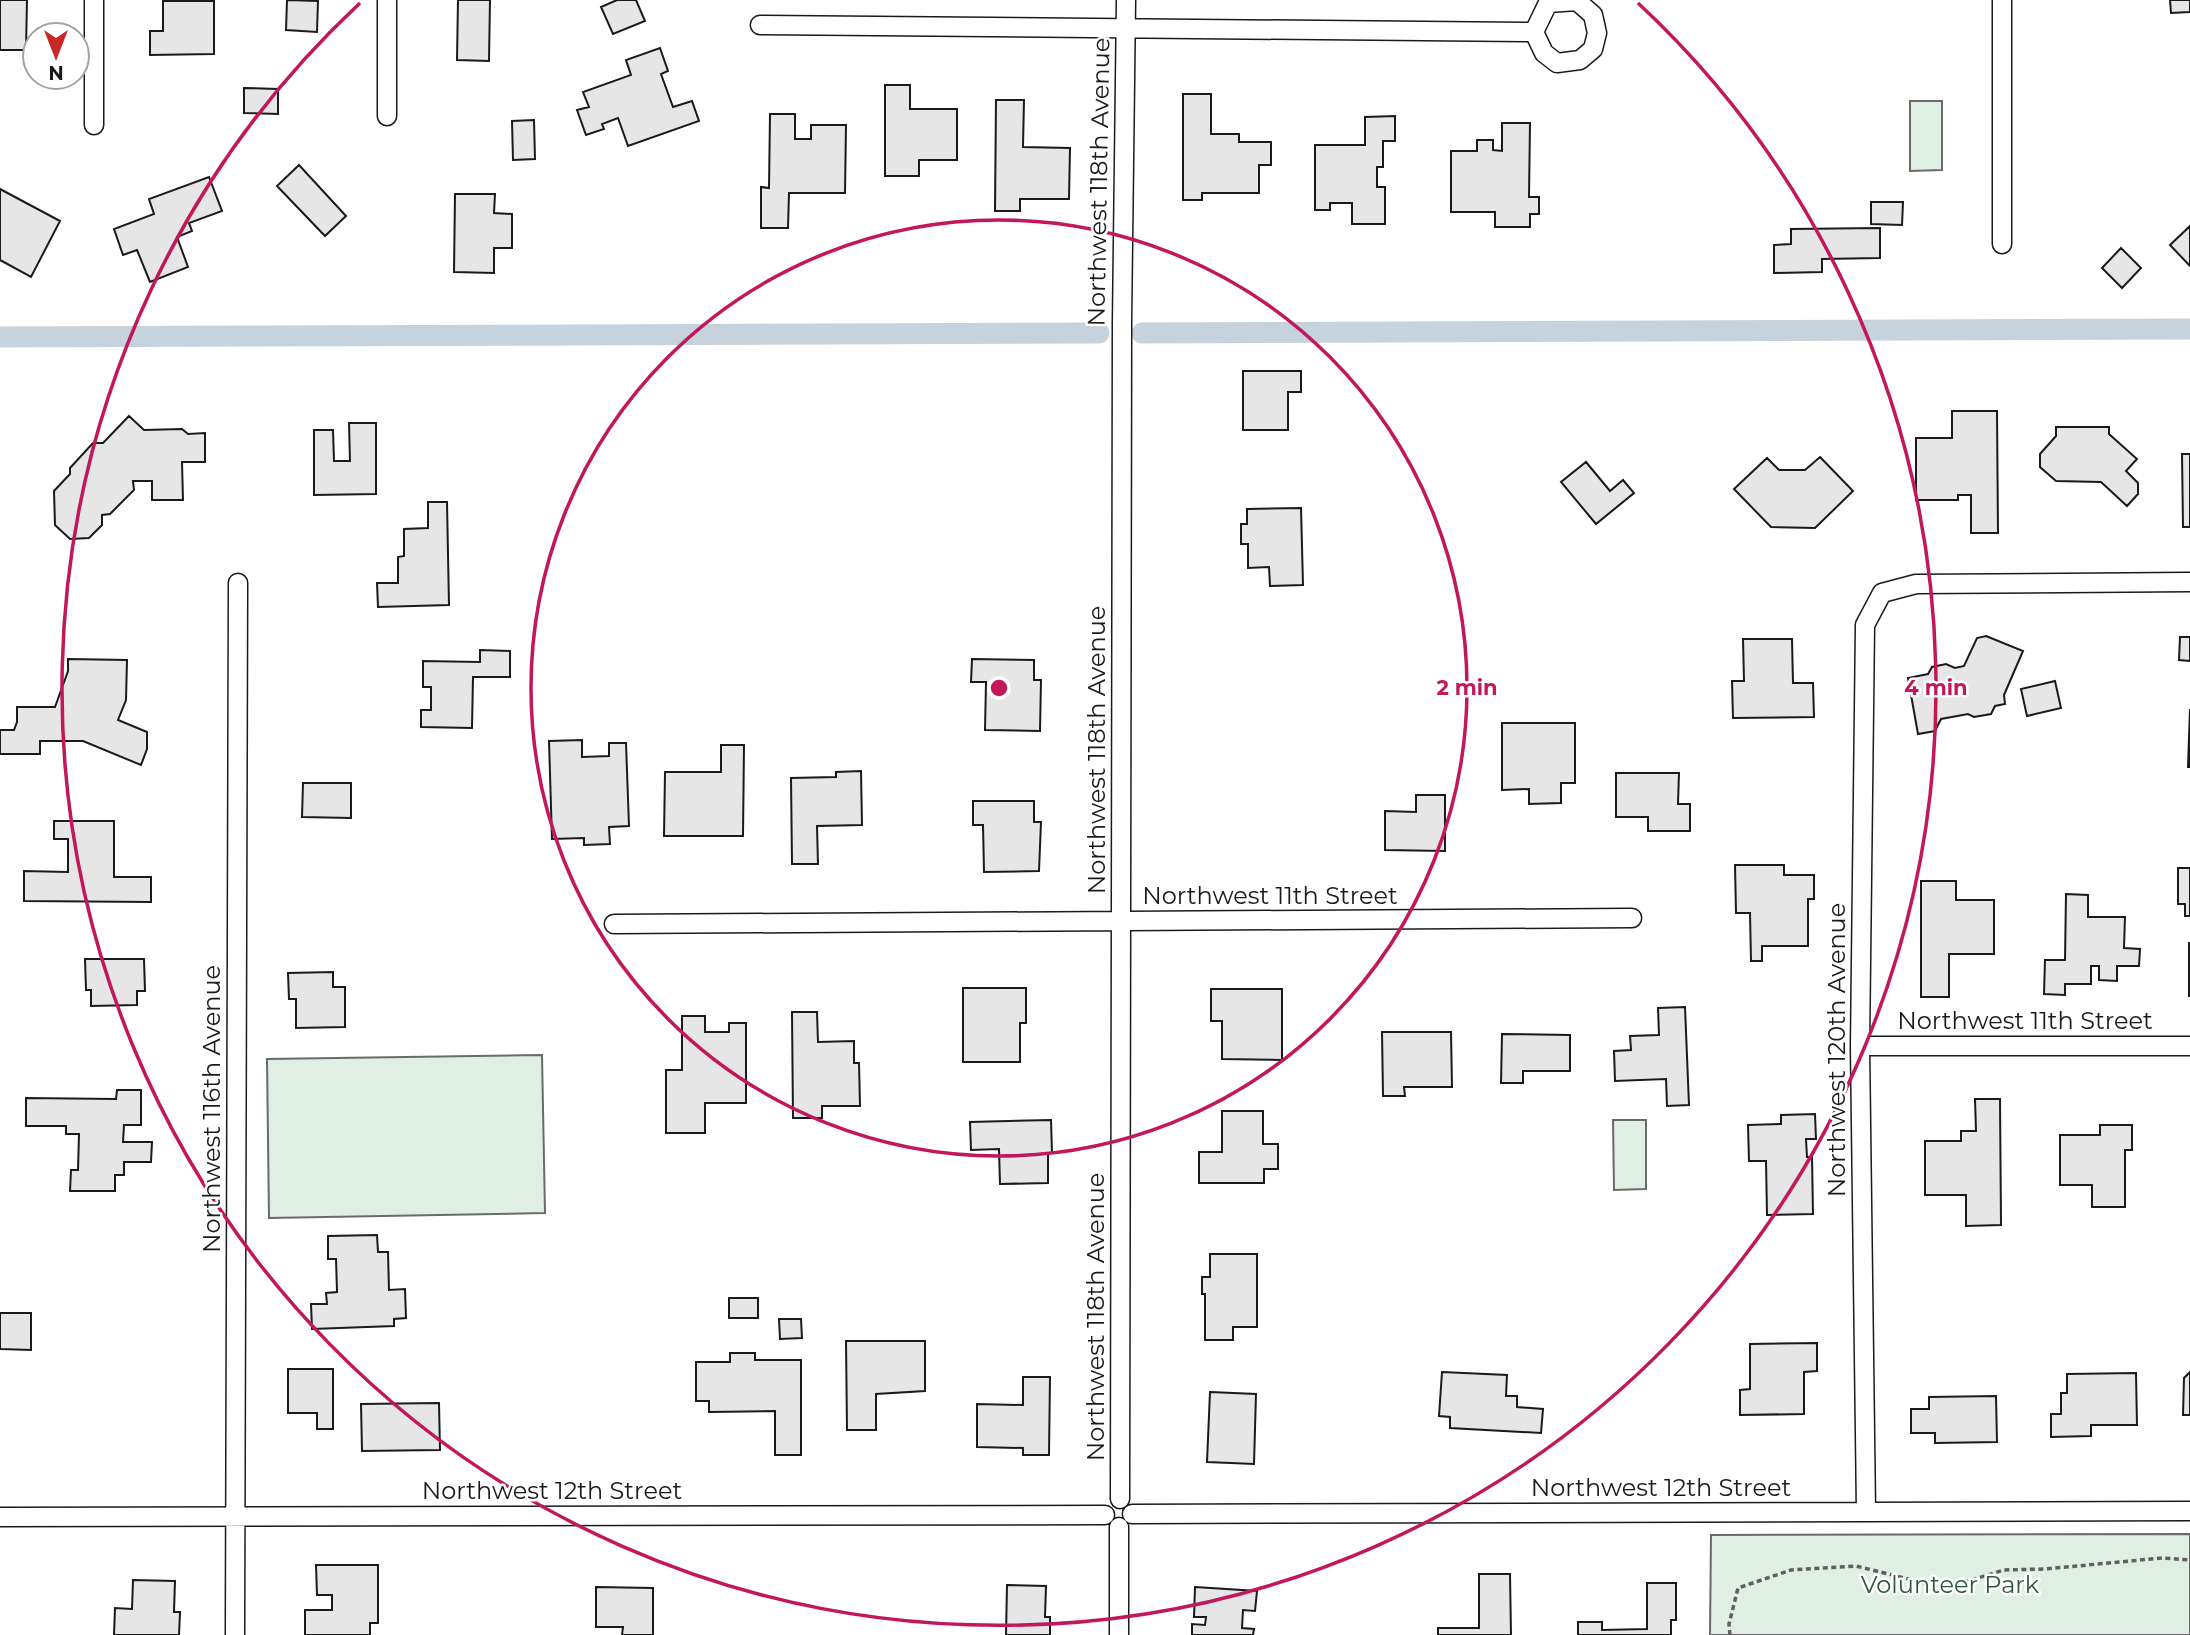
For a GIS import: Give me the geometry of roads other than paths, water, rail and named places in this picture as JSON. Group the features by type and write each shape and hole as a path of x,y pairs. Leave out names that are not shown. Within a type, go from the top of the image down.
{"street":[{"path":"94,0 94,125"},
{"path":"387,0 387,116"},
{"name":"Northwest 118th Avenue","path":"1120,1499 1122,323 1126,0"},
{"path":"2003,0 2003,244"},
{"path":"760,24 1126,30 1534,32"},
{"name":"Northwest 120th Avenue","path":"1866,1511 1860,1046 1865,625 1882,593 1916,584 2190,582"},
{"name":"Northwest 116th Avenue","path":"235,1635 239,583"},
{"name":"Northwest 11th Street","path":"614,923 1632,918"},
{"name":"Northwest 11th Street","path":"1860,1046 2190,1046"},
{"path":"1112,1521 1129,1522 1132,1514 1130,1505 1120,1499 1110,1503 1119,1635"},
{"name":"Northwest 12th Street","path":"1132,1514 2190,1511"},
{"name":"Northwest 12th Street","path":"0,1517 1112,1521"}],"waterway":[{"path":"1142,333 2190,329"},
{"path":"0,337 1099,333"}],"park label":[{"name":"Volunteer Park","path":"1950,1585"}]}
